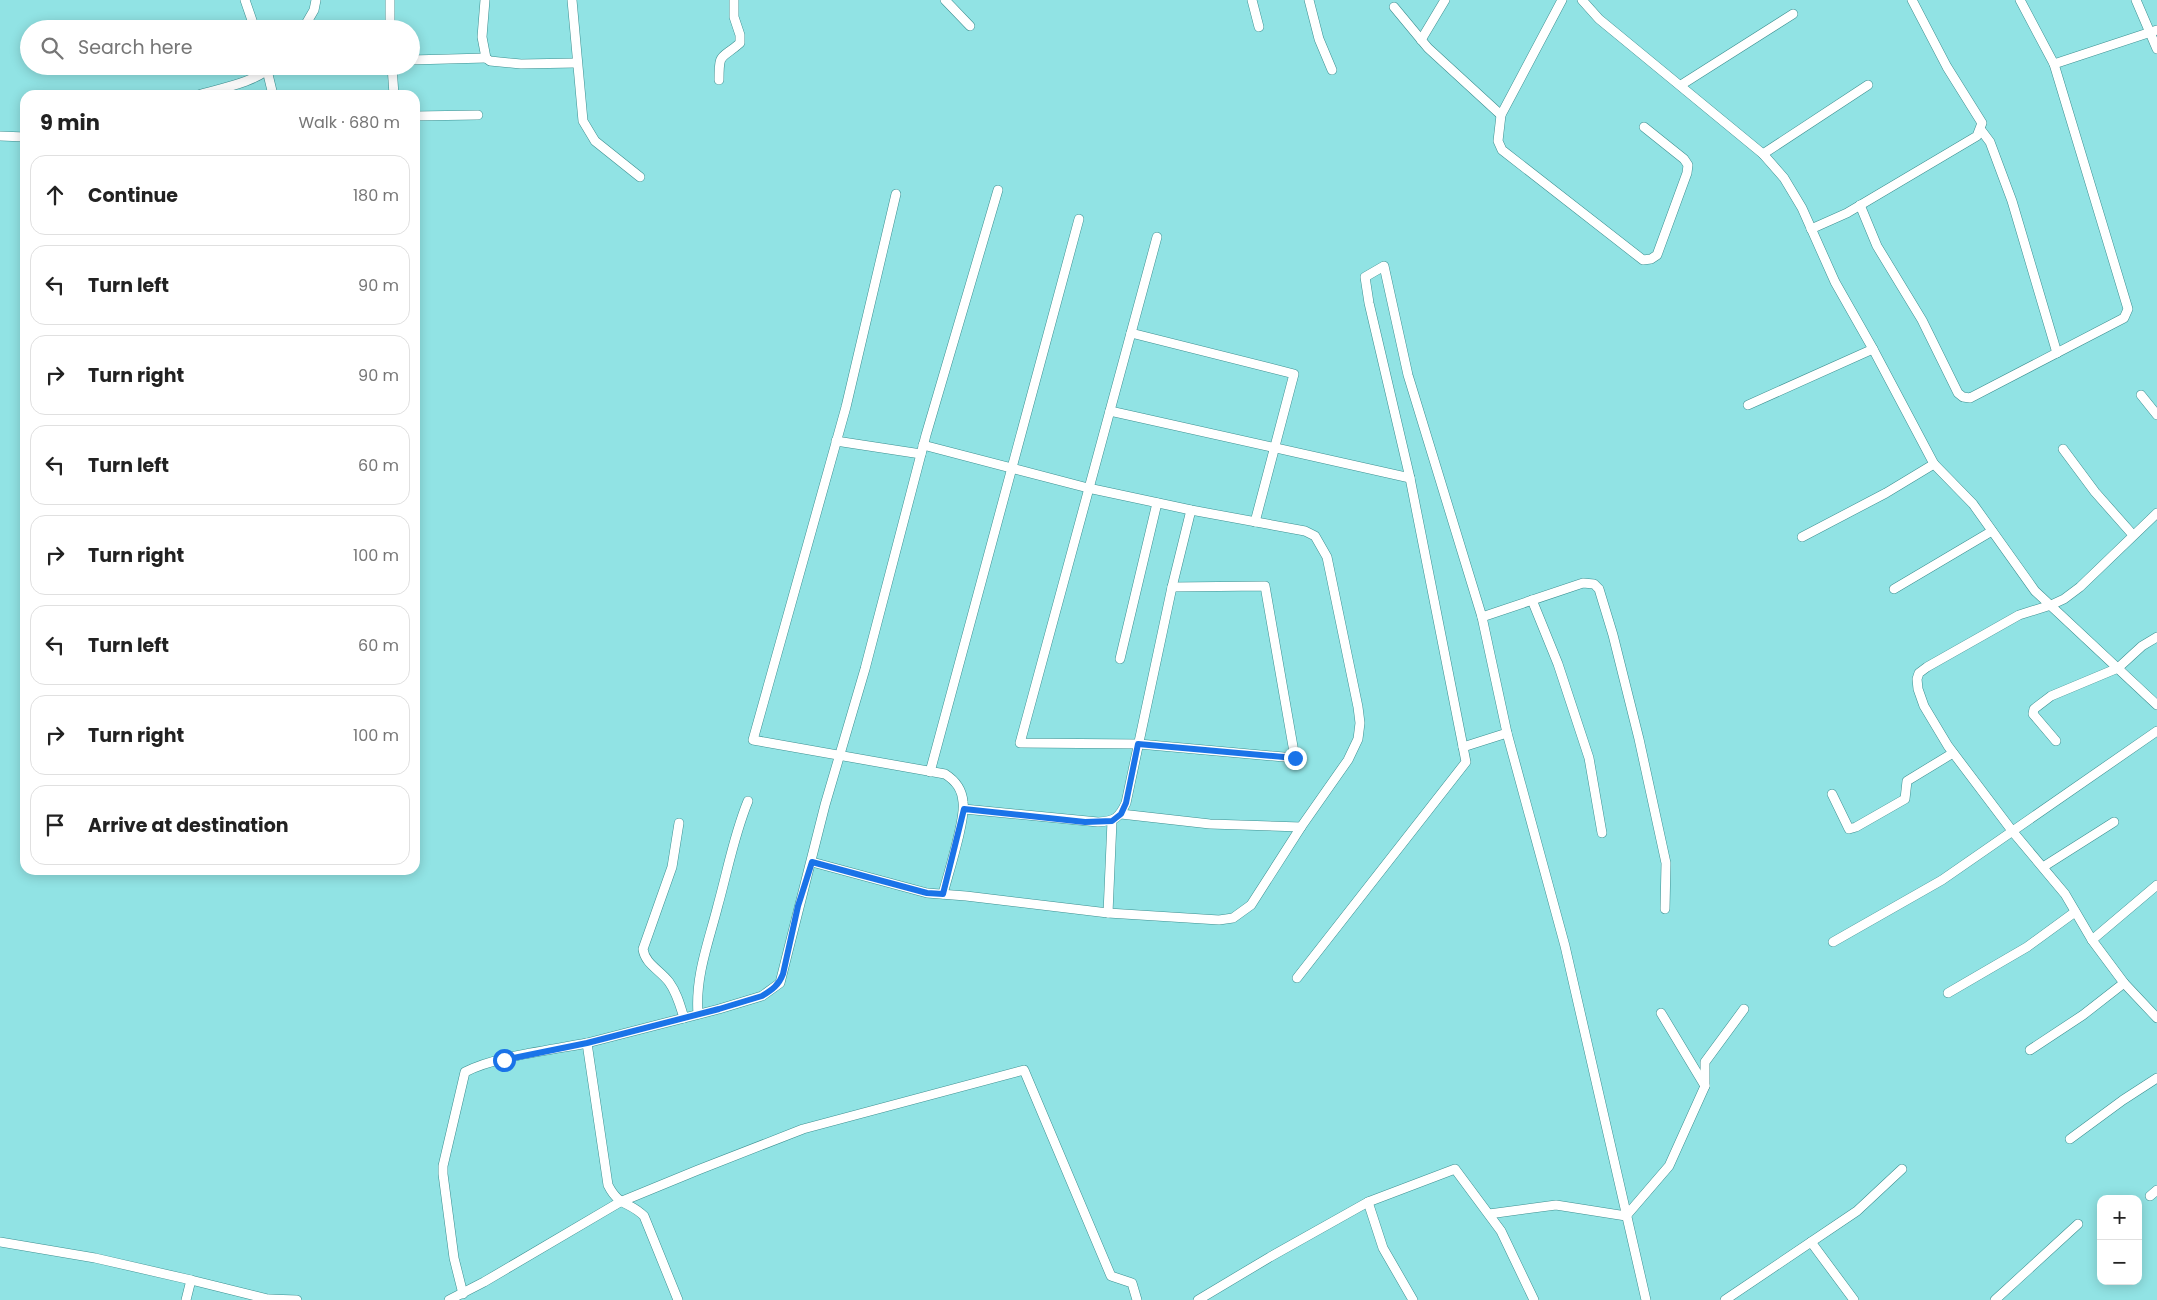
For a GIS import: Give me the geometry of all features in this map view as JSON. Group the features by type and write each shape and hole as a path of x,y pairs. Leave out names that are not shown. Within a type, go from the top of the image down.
{"street":[{"path":"245,0 252,20"},
{"path":"308,20 314,10 316,0"},
{"path":"390,0 390,20"},
{"path":"485,0 482,37 486,58"},
{"path":"572,0 576,63 583,121 587,130 610,155 640,177"},
{"path":"719,80 719,60 725,53 733,50 740,43 740,35 734,17 734,0"},
{"path":"945,0 970,26"},
{"path":"1252,0 1259,27"},
{"path":"1308,0 1319,39 1332,70"},
{"path":"1421,40 1445,0"},
{"path":"1562,0 1501,115 1498,140 1502,150 1643,260 1651,259 1657,254 1687,173 1688,165 1684,159 1644,127"},
{"path":"1583,0 1599,19 1763,154 1784,178 1811,229 1835,282 1873,348 1934,464 1973,504 2035,591 2157,705"},
{"path":"1811,229 1860,205 1977,136 1981,130 1982,123 1947,67 1912,0"},
{"path":"1860,205 1877,246 1922,320 1958,393 1963,397 1970,398 2124,318 2128,309 2054,64 2020,0"},
{"path":"2136,0 2154,32 2157,49"},
{"path":"1394,7 1421,40 1501,115"},
{"path":"1681,85 1793,14"},
{"path":"2054,64 2154,32"},
{"path":"420,60 486,58 490,61 521,64 576,63"},
{"path":"215,90 256,78 260,75"},
{"path":"269,75 272,90"},
{"path":"393,75 394,90"},
{"path":"1763,154 1868,85"},
{"path":"420,116 478,115"},
{"path":"1981,130 1990,142 2012,201 2056,353"},
{"path":"0,136 20,137"},
{"path":"463,1294 454,1258 444,1196 443,1166 465,1072 474,1067 587,1043 762,996 780,983 798,906 812,862 825,805 841,755 922,450 998,190"},
{"path":"896,194 836,441 753,740 945,774 954,780 960,789 964,809 943,894"},
{"path":"930,772 1079,219"},
{"path":"1158,237 1020,743 1138,744 1295,758 1265,586 1172,586"},
{"path":"1296,978 1466,762 1410,478 1369,303 1365,278 1384,266 1408,374 1482,617 1507,734 1565,946 1646,1300"},
{"path":"1131,333 1294,374 1255,522"},
{"path":"1748,405 1873,348"},
{"path":"2141,395 2157,415"},
{"path":"1110,410 1276,446 1410,478"},
{"path":"812,862 927,893 1108,913 1219,920 1233,918 1251,905 1354,748 1358,739 1360,723 1327,557 1315,536 1305,530 1157,503 1088,488 1012,468 922,450 836,441"},
{"path":"2063,449 2096,492 2133,535"},
{"path":"1802,537 1886,493 1934,464"},
{"path":"1120,659 1157,503"},
{"path":"964,809 1085,822 1112,821 1121,814 1126,803 1172,586 1191,510"},
{"path":"2155,1012 2124,983 2092,940 2065,894 2013,832 1953,753 1924,706 1918,689 1917,679 1919,673 2019,615 2064,599 2080,587 2157,513"},
{"path":"1894,589 1992,531"},
{"path":"1482,617 1583,583 1594,584 1599,589 1613,635 1639,739 1666,863 1665,909"},
{"path":"1532,600 1558,664 1589,758 1602,833"},
{"path":"2056,741 2033,714 2034,709 2051,696 2118,668 2142,646 2157,637"},
{"path":"1833,942 1942,880 2157,731"},
{"path":"1463,747 1507,734"},
{"path":"1832,794 1849,829 1856,827 1905,799 1907,781 1953,753"},
{"path":"698,1014 696,997 702,965 736,831 748,801"},
{"path":"1121,814 1210,824 1301,827"},
{"path":"1108,913 1112,821"},
{"path":"2042,867 2114,822"},
{"path":"679,823 672,867 643,949 647,962 659,972 673,989 684,1018"},
{"path":"2092,940 2157,885"},
{"path":"1948,993 2027,948 2075,912"},
{"path":"2030,1050 2124,983"},
{"path":"1626,1216 1669,1166 1705,1086 1705,1062 1744,1009"},
{"path":"1661,1013 1705,1086"},
{"path":"587,1043 608,1186 613,1196 620,1202 637,1208 644,1216 678,1300"},
{"path":"449,1300 463,1294 620,1202 802,1129 1024,1070 1112,1276 1132,1283 1137,1300"},
{"path":"2070,1139 2122,1100 2157,1078"},
{"path":"1725,1300 1857,1211 1902,1169"},
{"path":"1198,1300 1270,1256 1368,1202 1455,1170 1501,1231 1534,1300"},
{"path":"1368,1202 1383,1248 1413,1300"},
{"path":"1488,1214 1556,1205 1626,1216"},
{"path":"1994,1300 2078,1224"},
{"path":"0,1242 95,1258 268,1299 293,1299"},
{"path":"1811,1242 1854,1300"},
{"path":"186,1300 191,1280"}],"route":[{"path":"504,1060 587,1043 719,1009 762,996 772,990 780,983 783,974 798,906 812,862 927,893 943,894 964,809 1085,822 1112,821 1121,814 1126,803 1138,744 1295,758"}]}
